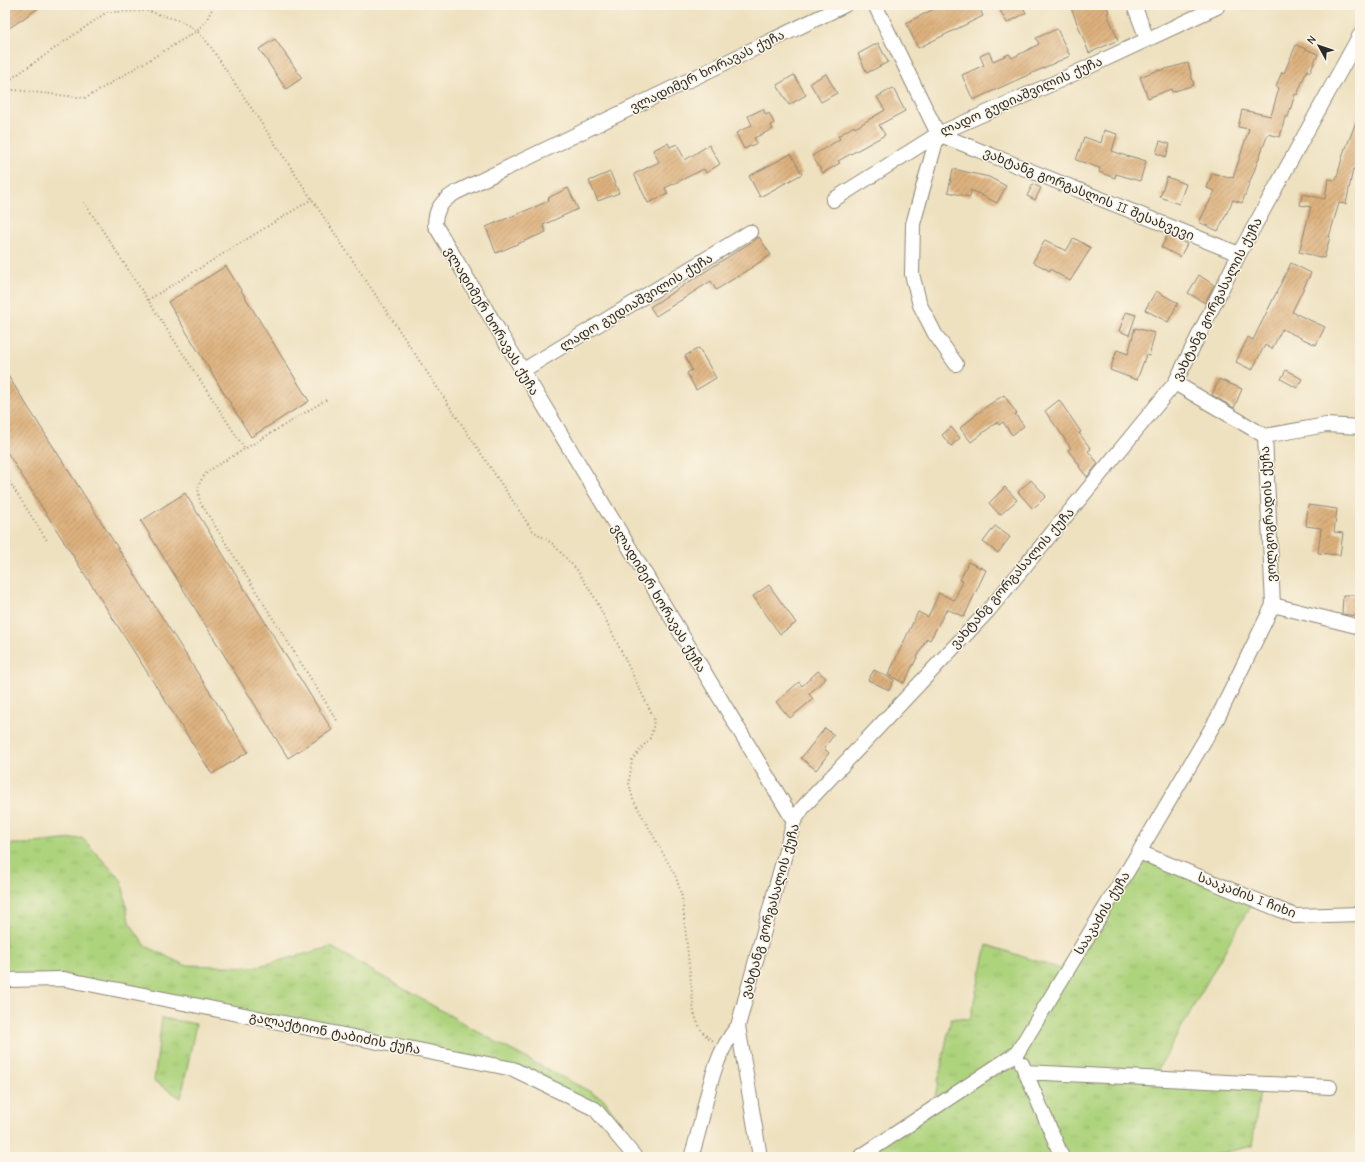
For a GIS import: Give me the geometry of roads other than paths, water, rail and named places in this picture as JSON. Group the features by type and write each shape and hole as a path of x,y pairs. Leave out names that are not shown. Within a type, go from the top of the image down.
{"street":[{"name":"ვლადიმერ ხორავას ქუჩა","path":"794,821 435,225 437,210 441,204 447,198 462,189 845,5"},
{"path":"875,5 938,134 913,224 912,274 920,305 935,334 956,364"},
{"path":"1134,5 1147,38"},
{"name":"ლადო გუდიაშვილის ქუჩა","path":"833,200 938,134 1054,83 1147,38 1217,7"},
{"name":"ვახტანგ გორგასალის ქუჩა","path":"760,1157 738,1026 794,821 804,806 988,611 1175,384 1240,254 1360,36"},
{"name":"ვახტანგ გორგასლის II შესახვევი","path":"938,134 1240,254"},
{"name":"ლადო გუდიაშვილის ქუჩა","path":"522,371 750,232"},
{"name":"ვოლგოგრადის ქუჩა","path":"1175,384 1265,436 1273,605"},
{"path":"1265,436 1326,425 1360,427"},
{"path":"1273,605 1360,627"},
{"name":"სააკაძის ქუჩა","path":"860,1157 1017,1053 1139,852 1217,719 1273,605"},
{"name":"სააკაძის I ჩიხი","path":"1139,852 1295,916 1360,914"},
{"name":"გალაქტიონ ტაბიძის ქუჩა","path":"5,980 64,979 514,1069 595,1109 634,1157"},
{"path":"691,1157 713,1077 725,1044 738,1026"},
{"path":"1017,1053 1062,1157"},
{"path":"1025,1072 1330,1087"}]}
